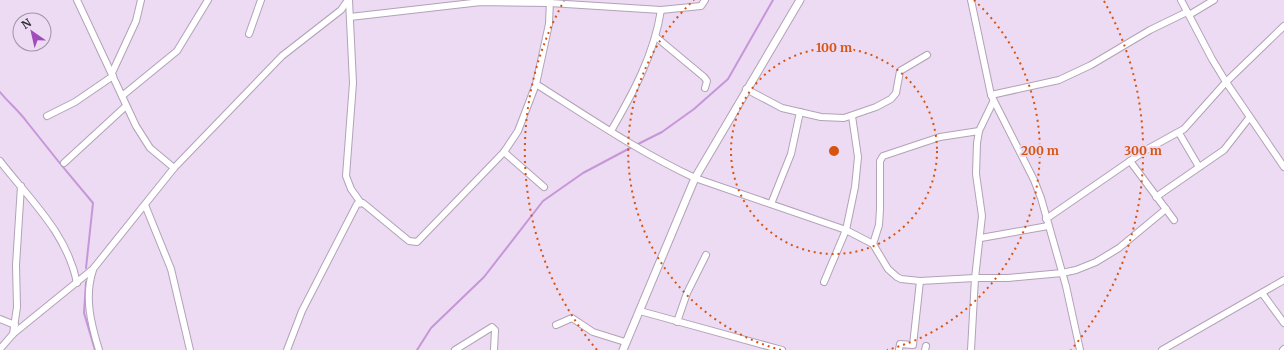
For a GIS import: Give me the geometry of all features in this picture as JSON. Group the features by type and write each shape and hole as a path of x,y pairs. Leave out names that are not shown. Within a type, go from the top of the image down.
{"street":[{"path":"77,0 136,126 150,148 174,168"},
{"path":"47,116 75,102 112,74 134,25 141,0"},
{"path":"122,96 177,51 208,0"},
{"path":"248,34 261,0"},
{"path":"349,0 353,83 346,176 351,189 361,203 409,241 417,242 504,152 518,131 536,84 549,24 550,1"},
{"path":"0,349 13,334 94,269 174,168 282,56 341,10 349,0"},
{"path":"632,0 632,8"},
{"path":"350,17 480,2 550,1 619,3 632,8 661,10 701,6 705,0"},
{"path":"623,350 625,342 640,311 695,178 746,89 800,0"},
{"path":"971,0 993,102 1034,180 1041,198 1062,273 1080,350"},
{"path":"1181,0 1212,59 1226,82 1249,118 1283,163"},
{"path":"991,95 1059,80 1091,65 1150,30 1188,14 1214,0"},
{"path":"611,132 632,93 656,37 661,10"},
{"path":"981,238 1047,223 1152,146 1179,133 1226,82 1284,26"},
{"path":"656,37 707,81 705,88"},
{"path":"746,89 778,107 827,118 844,118 891,99 896,93 900,72 927,55"},
{"path":"536,84 653,158 695,178 846,230 873,244 888,269 901,279 920,281 1008,278 1062,273 1086,266 1114,252 1166,209"},
{"path":"971,350 982,216 975,164 979,131 993,102"},
{"path":"64,163 126,106"},
{"path":"771,204 791,154 800,112"},
{"path":"824,282 846,230 855,187 857,165 856,136 852,116"},
{"path":"1156,197 1224,150 1249,118"},
{"path":"873,244 879,224 880,161 883,156 940,137 979,131"},
{"path":"1179,133 1199,167"},
{"path":"504,152 544,187"},
{"path":"0,161 64,244 73,267 77,283"},
{"path":"1130,161 1174,220"},
{"path":"13,334 15,325 20,186"},
{"path":"287,350 308,299 356,206 361,203"},
{"path":"144,205 171,269 190,350"},
{"path":"677,322 687,294 706,254"},
{"path":"94,269 88,293 91,316 100,350"},
{"path":"1162,350 1284,280"},
{"path":"899,350 900,344 913,344 920,281"},
{"path":"1262,293 1284,323"},
{"path":"640,311 782,350"},
{"path":"556,325 572,318 593,332 625,342"},
{"path":"0,319 15,325"},
{"path":"455,350 492,327 495,330 494,350"}],"waterway":[{"path":"636,145 662,132 694,109 728,79 773,0"},
{"path":"0,92 24,118 93,203 86,268"},
{"path":"417,350 431,328 484,277 543,201 583,173 632,147"},
{"path":"86,282 84,313 95,350"}]}
